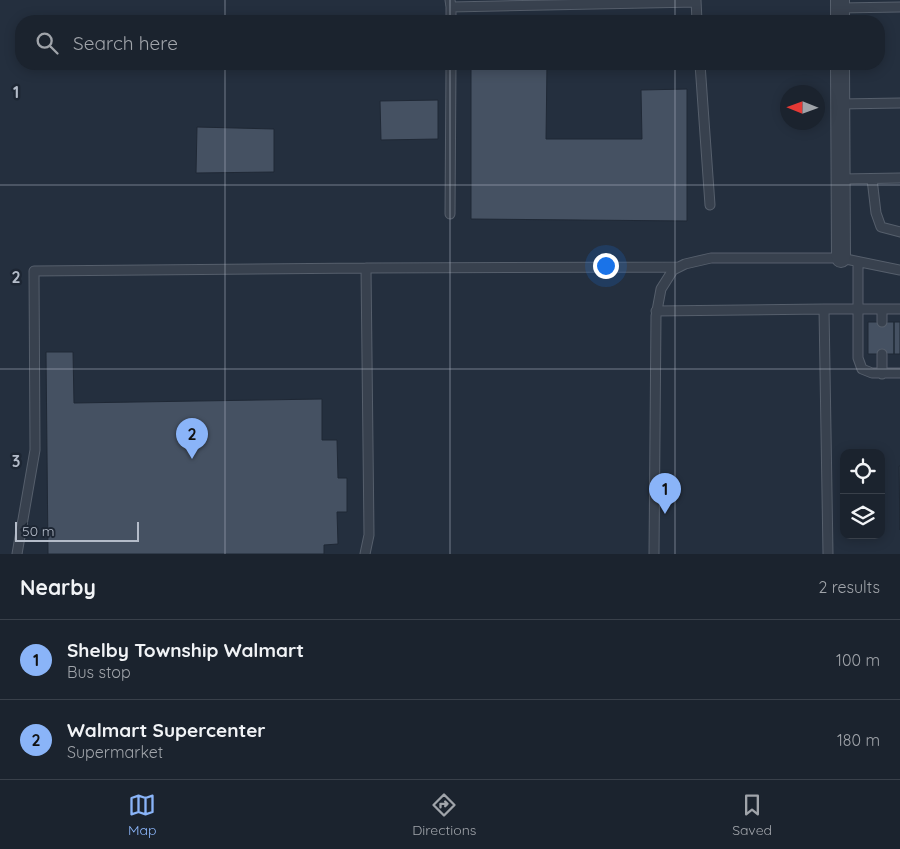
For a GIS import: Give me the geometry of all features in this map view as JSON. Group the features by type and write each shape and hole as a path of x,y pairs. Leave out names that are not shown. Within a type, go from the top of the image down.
{"street":[{"path":"840,70 842,179 850,260"}],"lane":[{"path":"450,3 696,1 697,15"},
{"path":"840,10 900,7"},
{"path":"450,214 451,70"},
{"path":"700,70 710,206"},
{"path":"840,104 900,103"},
{"path":"842,179 900,178"},
{"path":"872,179 876,213 881,228 900,232"},
{"path":"17,554 35,450 34,271 678,268 711,258 850,260 900,270"},
{"path":"850,260 857,309 858,358 862,369 882,374 900,373"},
{"path":"365,554 369,535 366,268"},
{"path":"654,554 656,311 661,289 666,278 678,268"},
{"path":"824,309 828,554"},
{"path":"882,309 882,322"},
{"path":"656,311 900,309"},
{"path":"882,354 882,374"}],"building":[{"path":"471,70 547,70 546,139 642,139 641,90 687,89 687,221 471,219"},
{"path":"438,100 438,139 381,140 380,101"},
{"path":"197,127 274,129 274,172 196,173"},
{"path":"868,322 894,322 894,354 868,354"},
{"path":"894,322 900,322 900,354 894,354"},
{"path":"46,352 73,352 74,403 322,399 322,440 337,440 338,478 347,478 347,512 337,512 338,544 324,545 324,554 48,554"},
{"path":"899,466 900,466 900,530"}],"place":[{"name":"Walmart Supercenter","path":"192,459"},
{"name":"Shelby Township Walmart","path":"665,514"}]}
